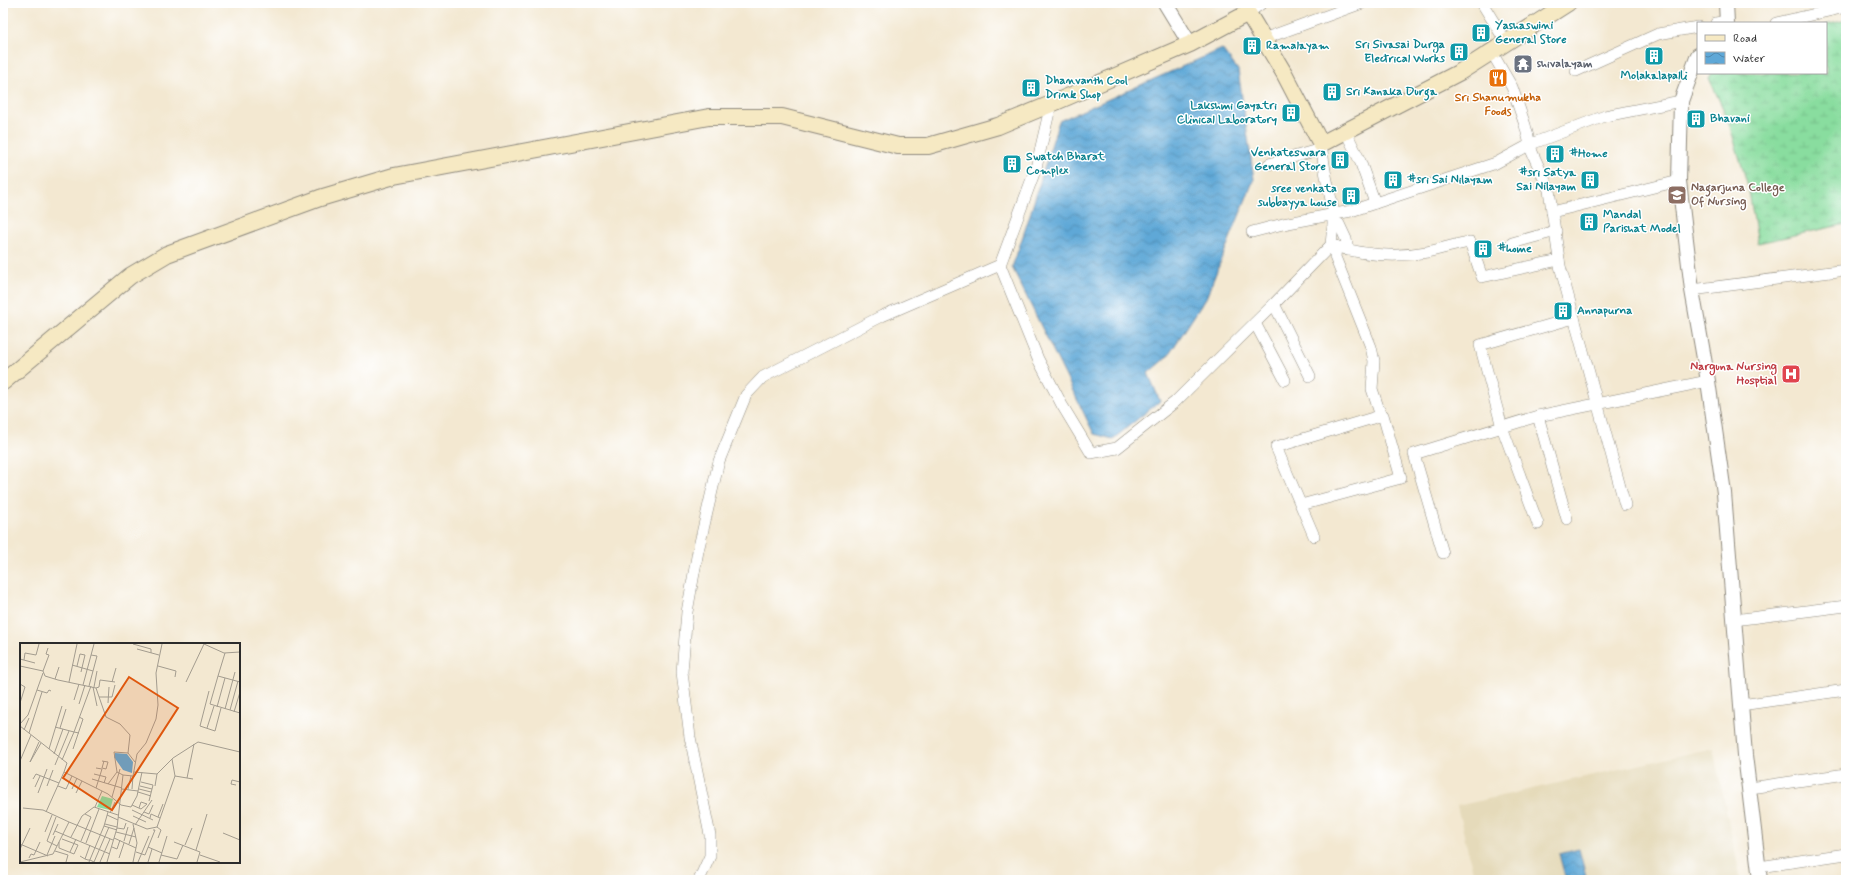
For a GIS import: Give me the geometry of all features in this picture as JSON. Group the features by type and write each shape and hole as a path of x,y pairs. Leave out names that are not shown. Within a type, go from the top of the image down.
{"main road":[{"path":"3,382 130,276 167,254 320,198 394,176 709,117 782,117 898,146 928,146 998,126 1190,44 1248,13 1284,74 1321,146 1345,130 1460,72 1568,3"}],"street":[{"path":"1165,3 1190,44"},
{"path":"1248,13 1262,3"},
{"path":"1263,39 1362,3"},
{"path":"1482,3 1506,42"},
{"path":"1723,22 1726,3"},
{"path":"1780,22 1846,7"},
{"path":"1576,71 1658,34 1697,27"},
{"path":"1491,51 1512,87 1531,144 1532,152 1549,190 1559,260 1574,318 1599,402 1625,505"},
{"path":"1697,58 1681,101 1679,181 1692,290 1708,381 1724,493 1741,705 1760,873 1846,854"},
{"path":"1252,232 1283,224 1334,218 1496,163 1531,144 1606,116 1681,101"},
{"path":"1050,104 1036,168 1000,265 1038,359 1091,454 1117,448 1169,406 1334,245"},
{"path":"1345,130 1360,162 1375,203"},
{"path":"1268,164 1321,146 1334,218 1335,257 1371,347 1374,361 1372,389 1380,416"},
{"path":"1552,212 1679,181"},
{"path":"1334,218 1342,230 1348,250"},
{"path":"1512,243 1556,231"},
{"path":"1334,245 1348,250 1374,254 1400,254 1426,252 1470,242 1482,277 1559,260"},
{"path":"699,880 710,856 710,835 690,737 682,672 687,612 698,551 719,461 746,395 763,377 882,316 1000,265"},
{"path":"1692,290 1846,270"},
{"path":"1274,304 1310,376"},
{"path":"1538,524 1502,427 1480,345 1574,318"},
{"path":"1255,323 1286,380"},
{"path":"1397,459 1538,416 1599,402 1708,381"},
{"path":"1301,505 1401,478 1397,459 1383,415 1276,446 1314,536"},
{"path":"1538,416 1567,519"},
{"path":"1414,454 1443,553"},
{"path":"1734,620 1846,606"},
{"path":"1741,705 1846,690"},
{"path":"1750,788 1846,774"}],"shaded area":[{"path":"1713,748 1741,880 1475,880 1457,806"}],"green space":[{"path":"1846,20 1846,224 1758,243 1748,186 1727,117 1709,78 1711,74 1827,74 1827,25"}],"water":[{"path":"1222,49 1238,70 1254,179 1206,298 1168,356 1148,373 1160,401 1113,439 1094,434 1012,267 1031,213 1059,121"},
{"path":"1579,849 1587,880 1566,880 1559,854"}],"place":[{"name":"Yashaswini General Store","path":"1481,33"},
{"name":"Ramalayam","path":"1252,46"},
{"name":"Sri Sivasai Durga Electrical Works","path":"1459,52"},
{"name":"Molakalapalli","path":"1654,56"},
{"name":"shivalayam","path":"1523,64"},
{"name":"Sri Shanumukha Foods","path":"1498,78"},
{"name":"Dhanvanth Cool Drink Shop","path":"1031,88"},
{"name":"Sri Kanaka Durga","path":"1332,92"},
{"name":"Lakshmi Gayatri Clinical Laboratory","path":"1291,113"},
{"name":"Bhavani","path":"1696,119"},
{"name":"#Home","path":"1555,154"},
{"name":"Venkateswara General Store","path":"1340,160"},
{"name":"Swatch Bharat Complex","path":"1012,164"},
{"name":"#sri Sai Nilayam","path":"1393,180"},
{"name":"#sri Satya Sai Nilayam","path":"1590,180"},
{"name":"Nagarjuna College Of Nursing","path":"1677,195"},
{"name":"sree venkata subbayya house","path":"1351,196"},
{"name":"Mandal Parishat Model","path":"1589,222"},
{"name":"#home","path":"1483,249"},
{"name":"Annapurna","path":"1563,311"},
{"name":"Narguna Nursing Hosptial","path":"1791,374"}]}
